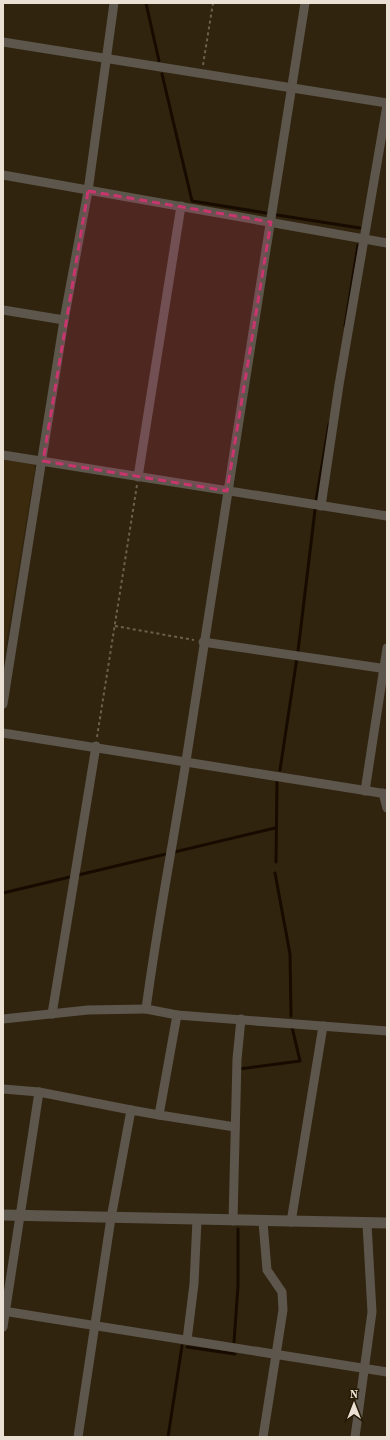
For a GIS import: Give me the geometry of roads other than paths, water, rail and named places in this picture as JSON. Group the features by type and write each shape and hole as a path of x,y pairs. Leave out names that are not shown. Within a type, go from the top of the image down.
{"street":[{"path":"3,704 43,461 64,320 88,192 114,3"},
{"path":"146,1009 156,932 186,761 203,642 305,3"},
{"path":"3,42 387,104 383,157 365,238 339,385 321,506"},
{"path":"3,175 88,192 182,206 387,243"},
{"path":"138,477 182,206"},
{"path":"3,310 64,320"},
{"path":"3,455 227,492 387,516"},
{"path":"203,642 385,669"},
{"path":"365,791 385,669 387,648"},
{"path":"3,733 96,746 385,794 387,808"},
{"path":"52,1014 96,746"},
{"path":"3,1019 88,1010 146,1009 177,1014 387,1032"},
{"path":"159,1115 177,1014"},
{"path":"233,1221 237,1059 241,1019"},
{"path":"291,1222 323,1026"},
{"path":"3,1088 39,1092 159,1115 235,1127"},
{"path":"3,1327 4,1311 39,1092"},
{"path":"78,1437 111,1218 131,1110"},
{"path":"3,1216 367,1224 387,1223"},
{"path":"187,1340 194,1284 197,1220"},
{"path":"263,1222 267,1270 282,1292 283,1310 263,1437"},
{"path":"355,1437 372,1312 367,1224"},
{"path":"4,1311 387,1372"}],"waterway":[{"path":"146,3 159,61"},
{"path":"162,74 192,201 266,213"},
{"path":"277,215 360,228"},
{"path":"345,326 358,245"},
{"path":"316,501 329,424"},
{"path":"280,770 298,651 315,510"},
{"path":"276,862 277,782"},
{"path":"3,893 275,828"},
{"path":"275,873 290,954 291,1016"},
{"path":"239,1069 300,1061 292,1027"},
{"path":"234,1342 238,1286 238,1229"},
{"path":"168,1437 182,1346"},
{"path":"187,1347 235,1354"}]}
